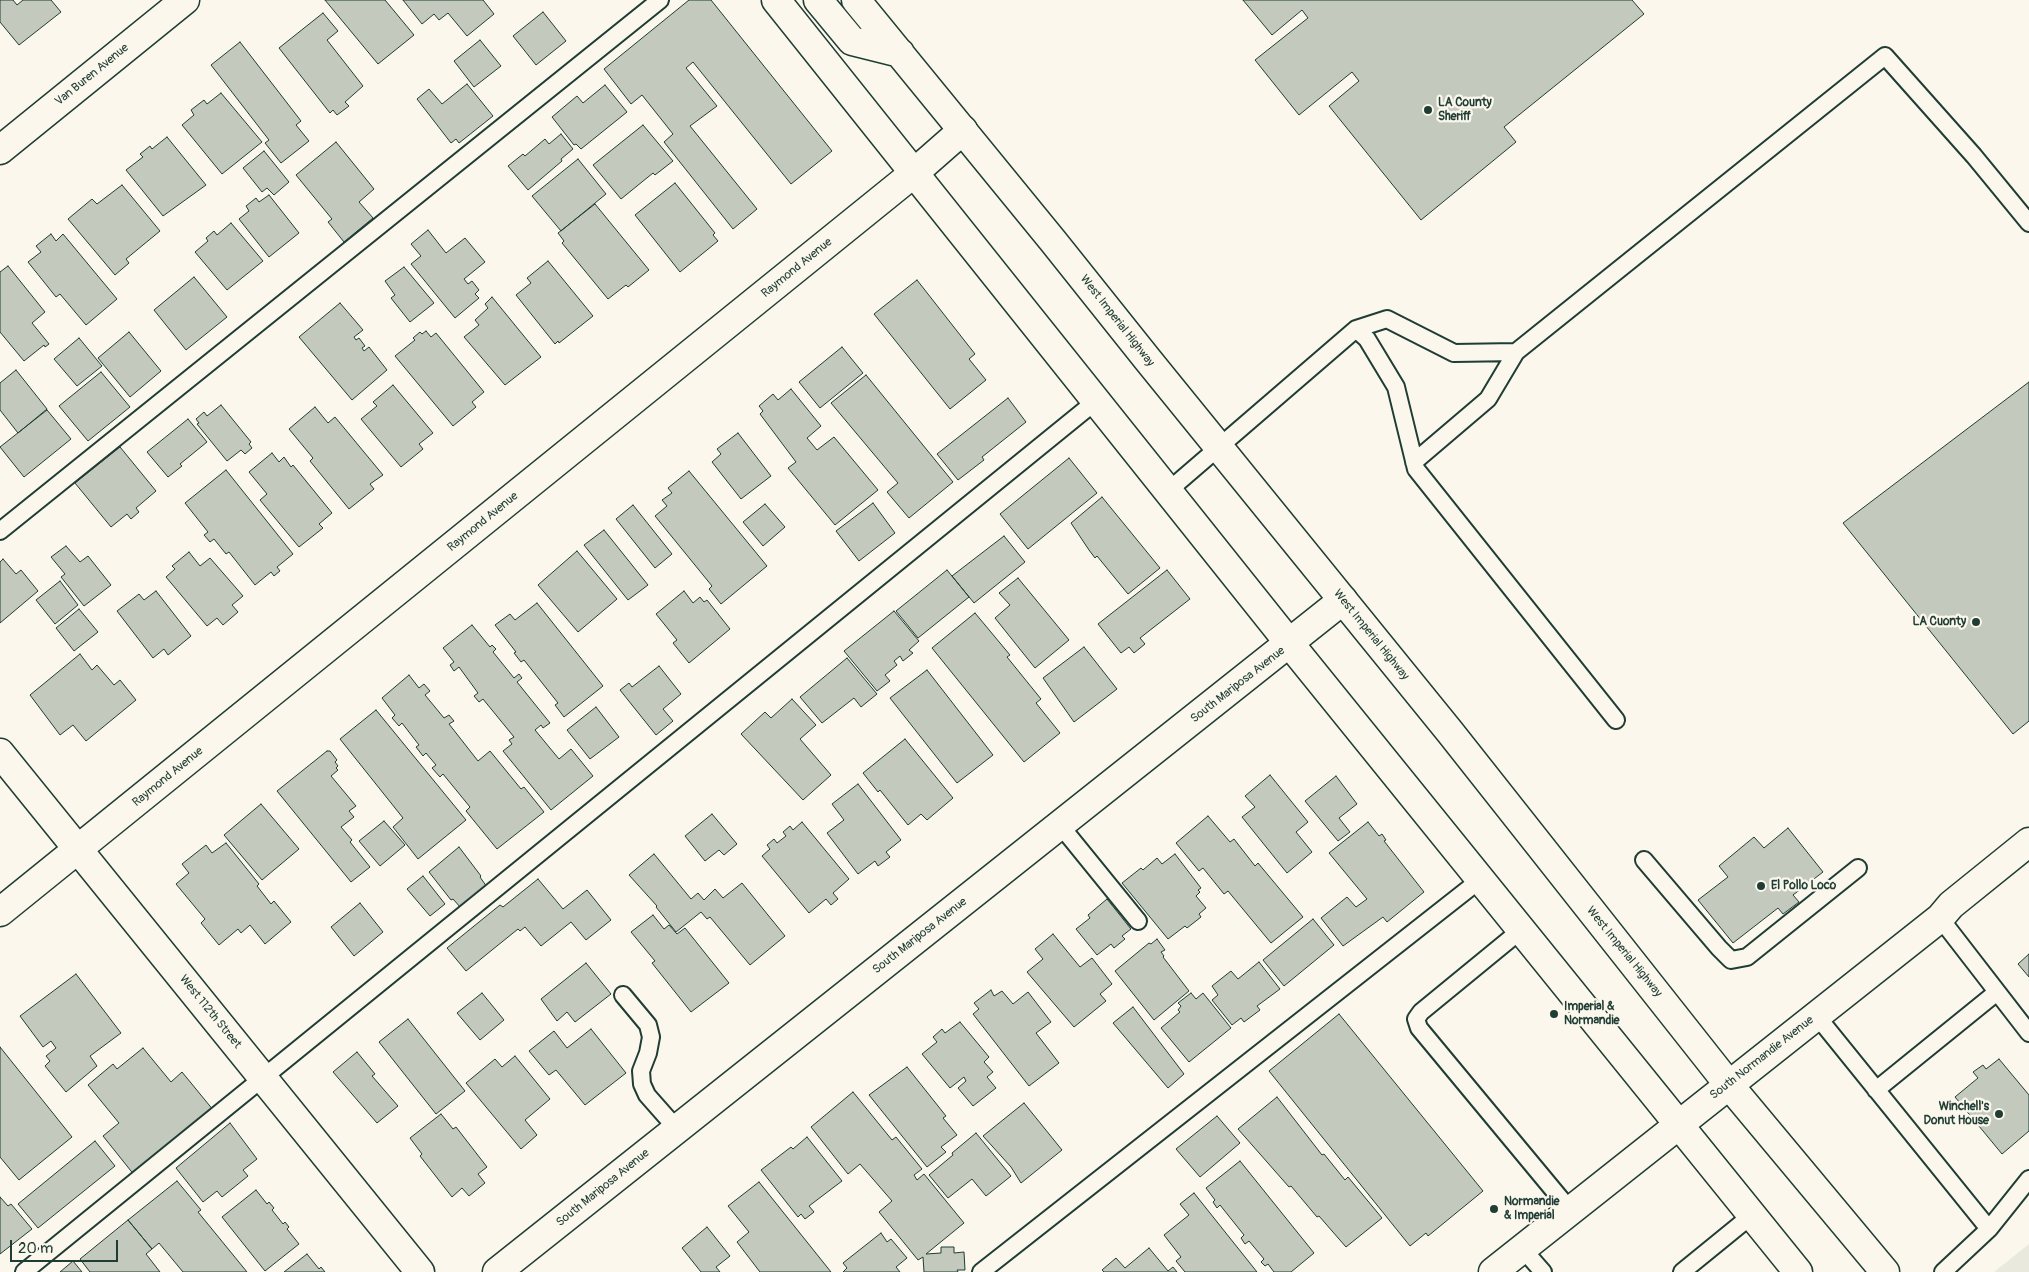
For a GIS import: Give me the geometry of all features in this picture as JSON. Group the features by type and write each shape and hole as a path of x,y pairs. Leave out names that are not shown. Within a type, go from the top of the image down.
{"main road":[{"name":"Van Buren Avenue","path":"0,150 185,0"},
{"path":"776,0 1290,644 1798,1272"},
{"path":"818,0 852,41 900,54"},
{"name":"West Imperial Highway","path":"856,0 1343,600 1729,1085 1885,1272"},
{"name":"Raymond Avenue","path":"0,912 914,173 963,130"},
{"name":"South Mariposa Avenue","path":"497,1272 1343,600"},
{"name":"West 112th Street","path":"0,753 420,1272"},
{"name":"South Normandie Avenue","path":"1493,1272 1940,918 1951,905 2029,842"}],"lane":[{"path":"0,531 660,0"},
{"path":"1414,462 1488,399 1516,352 1885,56 1974,156 2029,223"},
{"path":"1168,492 1356,329 1387,319 1454,353 1516,352"},
{"path":"1356,329 1367,339 1396,387 1416,468 1616,720"},
{"path":"24,1272 1096,402"},
{"path":"1060,825 1138,921"},
{"path":"1644,860 1731,960 1748,957 1858,868"},
{"path":"981,1272 1481,879"},
{"path":"1940,918 2029,1033"},
{"path":"1521,930 1421,1012 1416,1019 1419,1028 1570,1210"},
{"path":"1876,1090 1997,992"},
{"path":"623,995 648,1025 651,1037 648,1053 641,1070 642,1084 647,1095 676,1129"},
{"path":"1816,1016 1989,1229"},
{"path":"1943,1272 1989,1229 2029,1178"},
{"path":"1682,1272 1752,1215"},
{"path":"1522,1248 1543,1272"}],"shaded area":[{"path":"2029,1244 2029,1272 1994,1272"}],"building":[{"path":"0,0 13,0 17,5 23,0 51,0 61,12 19,45 0,22"},
{"path":"325,0 385,0 414,35 378,64"},
{"path":"403,0 483,0 494,14 467,36 448,13 439,20 434,14 422,24"},
{"path":"689,0 711,0 832,151 791,184 693,62 686,68 717,106 690,126 757,209 733,229 664,142 673,134 642,95 631,104 604,69"},
{"name":"LA County Sheriff","path":"1243,0 1632,0 1644,14 1504,127 1516,142 1421,220 1329,106 1359,81 1352,72 1299,115 1255,60 1308,18 1302,10 1272,35"},
{"path":"543,12 566,41 536,65 513,36"},
{"path":"323,13 338,31 327,40 363,86 345,102 349,106 337,115 333,110 330,113 279,48"},
{"path":"480,40 501,66 474,87 454,61"},
{"path":"240,42 301,121 296,125 309,141 281,163 265,143 269,140 211,65"},
{"path":"467,84 493,116 459,143 456,139 451,143 417,99 429,89 442,104"},
{"path":"605,85 627,112 581,149 576,144 574,145 552,117 577,96 583,103"},
{"path":"221,93 262,142 222,174 182,125 194,115 191,110 204,100 207,104"},
{"path":"643,125 673,161 655,175 653,173 621,199 593,165"},
{"path":"561,134 573,149 528,190 508,166 523,154 525,156 545,139 549,144"},
{"path":"167,137 206,185 163,216 126,170 143,157 140,154 150,146 152,149"},
{"path":"336,142 374,189 359,202 373,218 344,242 328,222 332,219 296,175"},
{"path":"264,151 289,182 274,195 267,188 262,192 243,168"},
{"path":"578,159 606,194 561,231 532,196"},
{"path":"675,183 715,233 713,235 718,241 680,272 635,215"},
{"path":"122,185 160,231 126,259 129,263 115,275 68,219 92,199 97,204"},
{"path":"269,195 299,233 269,257 239,219 249,211 246,206 256,198 259,202"},
{"path":"595,204 649,270 628,287 626,285 608,299 562,243 564,241 558,233"},
{"path":"231,223 263,261 227,290 195,252 208,241 206,238 214,231 217,235"},
{"path":"428,230 446,253 465,238 485,262 464,279 468,284 472,281 479,290 475,294 479,298 455,318 411,264 421,256 411,244"},
{"path":"51,234 56,241 63,234 117,299 86,325 60,294 56,297 28,262 41,252 36,246"},
{"path":"548,261 593,316 559,343 558,341 555,344 516,295 531,283 527,278"},
{"path":"8,266 45,312 32,323 49,344 45,347 44,345 24,361 0,332 0,272"},
{"path":"404,267 434,303 410,322 391,298 395,295 385,281"},
{"path":"194,277 227,317 186,350 154,310"},
{"path":"917,280 975,354 969,359 986,380 950,409 874,314"},
{"path":"492,297 541,357 505,385 464,337 479,325 475,320 488,308 485,304"},
{"path":"340,303 363,330 354,337 356,340 359,338 365,346 362,348 364,351 369,347 387,370 352,400 299,337"},
{"path":"426,331 431,337 436,333 484,392 472,402 476,407 453,426 395,356 415,340 413,338 420,332 422,334"},
{"path":"129,332 161,371 130,397 98,358"},
{"path":"79,338 102,366 77,386 54,359"},
{"path":"842,347 863,373 820,408 799,382"},
{"path":"16,370 47,409 18,433 0,410 0,383"},
{"path":"101,372 130,407 88,441 59,406"},
{"path":"866,375 953,482 909,518 887,492 898,483 831,403"},
{"name":"LA Cuonty","path":"2029,382 2029,721 2013,734 1843,523"},
{"path":"393,385 433,433 419,444 423,449 401,467 361,419 377,406 373,402"},
{"path":"791,389 821,426 807,438 817,450 834,437 878,490 835,525 788,468 796,462 760,414 763,411 759,406 773,394 778,400"},
{"path":"1008,398 1026,422 982,457 984,460 958,480 937,454"},
{"path":"221,405 251,442 249,444 252,448 245,454 241,450 227,461 197,424 199,423 196,419 204,412 207,416"},
{"path":"315,407 328,423 335,417 383,475 370,484 374,489 349,509 310,461 313,458 289,429"},
{"path":"47,410 71,439 24,477 0,447"},
{"path":"188,419 207,442 180,464 182,466 168,477 147,452"},
{"path":"738,433 771,476 741,499 712,462 721,454 717,449"},
{"path":"120,447 156,491 136,508 139,512 131,519 127,514 111,527 75,483"},
{"path":"272,453 279,462 284,457 291,467 293,465 332,513 319,524 323,528 299,547 260,500 267,494 249,472"},
{"path":"1069,458 1097,493 1028,549 1000,514"},
{"path":"226,470 293,554 277,567 280,571 274,576 271,572 255,585 229,552 226,554 214,539 210,542 204,535 208,532 185,503"},
{"path":"689,471 767,566 721,604 709,589 712,586 655,516 667,506 662,500 672,493 668,488"},
{"path":"1102,497 1160,568 1128,594 1097,556 1095,558 1071,523"},
{"path":"873,503 895,533 859,561 836,531"},
{"path":"765,504 785,527 763,546 743,522"},
{"path":"633,505 672,554 655,568 616,519"},
{"path":"604,530 648,585 628,600 584,545"},
{"path":"1004,536 1025,562 974,603 952,576"},
{"path":"66,546 80,562 88,556 111,585 84,606 61,577 65,574 51,557"},
{"path":"577,551 617,599 578,632 538,585"},
{"path":"189,552 200,566 210,558 243,596 232,605 238,612 223,625 217,618 207,626 166,577 175,569 172,566"},
{"path":"3,559 16,574 21,570 38,591 0,623 0,562"},
{"path":"947,570 969,597 918,638 896,611"},
{"path":"1167,570 1190,599 1140,638 1145,644 1134,653 1129,647 1121,653 1098,624"},
{"path":"1018,578 1069,640 1035,668 995,618 1010,605 999,593"},
{"path":"60,581 78,605 55,624 36,600"},
{"path":"156,591 191,636 168,655 164,649 153,658 117,611 139,594 144,600"},
{"path":"684,591 693,603 700,597 704,602 707,600 730,629 689,663 673,643 677,640 656,614"},
{"path":"537,603 603,686 564,717 555,705 558,703 524,660 521,662 514,653 516,652 495,625 510,614 515,620"},
{"path":"79,609 98,632 74,651 56,628"},
{"path":"894,611 919,641 909,650 913,653 903,661 900,656 894,661 897,665 885,675 890,681 877,691 844,651"},
{"path":"975,613 1010,655 1007,657 1041,699 1036,703 1060,733 1024,762 932,648"},
{"path":"472,625 490,647 492,645 496,649 493,652 514,678 519,674 522,678 517,682 550,723 543,728 541,725 535,730 559,759 571,749 593,776 551,810 503,751 512,744 509,740 514,737 483,699 479,702 474,696 478,693 459,667 454,671 450,665 454,662 443,648"},
{"path":"1084,647 1117,689 1074,722 1043,678"},
{"path":"80,654 92,670 97,665 114,685 120,680 136,700 86,741 73,725 60,735 30,695"},
{"path":"847,658 877,694 861,707 854,698 822,723 800,697"},
{"path":"659,666 681,694 663,709 673,721 656,735 620,690 629,683 632,687"},
{"path":"927,670 993,755 957,783 890,698"},
{"path":"409,675 419,688 424,684 430,691 425,695 444,718 449,715 454,721 449,724 478,761 490,751 521,789 524,787 544,812 497,849 466,811 470,807 443,774 440,777 432,768 436,765 426,753 423,756 416,747 419,745 402,723 399,726 392,718 395,715 382,698"},
{"path":"792,699 816,725 800,739 831,775 803,800 741,734 765,712 771,718"},
{"path":"596,707 619,737 590,759 567,730"},
{"path":"376,710 466,820 418,859 393,827 403,818 340,739"},
{"path":"905,739 953,798 927,820 921,814 908,825 880,790 878,792 863,773"},
{"path":"327,751 330,751 337,760 335,762 338,766 336,768 338,770 331,776 356,806 349,811 354,817 341,827 352,840 350,842 370,867 351,882 277,791"},
{"path":"1270,775 1308,822 1296,832 1312,852 1287,873 1242,817 1255,807 1245,796"},
{"path":"1336,776 1357,804 1339,818 1350,832 1338,841 1305,801"},
{"path":"858,784 901,840 886,852 890,857 878,866 875,861 858,874 827,833 844,820 832,804"},
{"path":"261,804 299,849 262,880 224,835"},
{"path":"712,814 737,844 724,855 719,850 705,861 685,836"},
{"path":"1208,816 1230,842 1234,839 1255,866 1258,863 1303,917 1271,943 1228,891 1224,894 1203,868 1199,871 1176,843"},
{"path":"384,821 405,845 380,866 359,841"},
{"path":"802,822 849,879 833,893 838,899 831,905 826,899 809,913 762,856 770,849 767,845 774,839 777,843 786,836 783,832 790,826 793,830"},
{"path":"1368,822 1379,836 1382,834 1386,840 1384,841 1424,892 1387,922 1383,917 1343,946 1321,918 1347,897 1356,907 1367,899 1329,853"},
{"name":"El Pollo Loco","path":"1788,828 1823,872 1793,895 1799,902 1783,914 1778,908 1733,943 1698,900 1728,877 1719,866 1754,837 1764,848"},
{"path":"226,843 259,884 257,886 271,904 274,901 291,922 265,944 250,925 241,933 238,929 219,945 201,923 205,919 176,884 189,873 182,864 206,845 212,853"},
{"path":"459,847 487,887 461,908 453,899 451,900 429,872"},
{"path":"654,854 691,899 698,893 704,900 715,889 723,898 742,883 785,936 750,965 710,917 707,919 701,912 676,932 657,906 629,875"},
{"path":"1175,854 1201,888 1196,896 1206,908 1199,914 1201,917 1168,939 1122,883 1141,868 1143,870 1157,858 1162,864"},
{"path":"423,876 445,904 430,916 407,889"},
{"path":"538,879 563,909 587,890 611,920 586,940 571,922 541,946 525,927 520,931 518,929 466,971 447,948 500,905 503,907"},
{"path":"1107,899 1131,929 1122,936 1125,939 1114,948 1111,944 1097,955 1076,929 1090,918 1088,915"},
{"path":"360,903 383,932 354,956 331,927"},
{"path":"653,915 664,929 669,925 677,934 685,928 729,983 691,1012 652,963 655,961 631,932"},
{"path":"1313,919 1334,945 1284,986 1263,960"},
{"path":"1053,934 1080,967 1092,958 1112,984 1100,994 1106,1001 1074,1027 1027,972 1043,959 1035,949"},
{"path":"1157,939 1165,950 1161,952 1163,957 1189,991 1154,1020 1115,971 1149,943 1151,944"},
{"path":"2029,954 2029,977 2018,964"},
{"path":"1259,962 1280,989 1257,1006 1260,1010 1244,1022 1241,1018 1232,1025 1212,1000 1218,995 1212,986 1231,971 1238,979"},
{"path":"586,963 611,994 575,1022 567,1012 557,1021 541,999"},
{"path":"76,974 121,1033 90,1056 97,1066 66,1092 45,1066 50,1061 46,1056 56,1048 51,1041 43,1047 20,1016"},
{"path":"991,990 994,996 1002,991 1013,1004 1028,992 1051,1022 1036,1033 1059,1063 1029,1086 973,1014 979,1009 974,1003"},
{"path":"482,993 504,1020 480,1040 457,1013"},
{"path":"1191,993 1196,999 1203,993 1231,1028 1189,1062 1161,1028 1180,1012 1178,1010 1181,1006 1178,1003"},
{"path":"1133,1007 1184,1074 1168,1088 1113,1023"},
{"path":"1339,1014 1483,1191 1428,1236 1426,1233 1410,1246 1269,1071"},
{"path":"408,1019 465,1091 436,1114 379,1042"},
{"path":"960,1022 989,1057 984,1062 993,1072 987,1077 996,1088 973,1106 958,1088 966,1081 964,1077 950,1088 922,1054 937,1042 933,1037 942,1029 945,1033"},
{"path":"591,1029 626,1073 585,1105 556,1070 549,1075 529,1051 554,1031 567,1048"},
{"path":"0,1047 72,1137 19,1180 0,1157"},
{"path":"143,1048 171,1082 182,1072 214,1111 135,1176 103,1136 119,1123 88,1085 113,1064 117,1069"},
{"path":"357,1052 375,1074 372,1076 398,1106 377,1123 333,1072"},
{"path":"515,1056 550,1099 525,1120 537,1135 521,1149 466,1083 495,1059 502,1067"},
{"name":"Winchell's Donut House","path":"1999,1059 2029,1095 2029,1131 2002,1154 1955,1097 1978,1078 1973,1072 1983,1065 1986,1069"},
{"path":"907,1067 946,1116 943,1118 957,1135 941,1147 946,1152 927,1167 869,1095"},
{"path":"853,1092 892,1140 896,1137 922,1169 914,1175 917,1180 924,1174 964,1223 926,1254 941,1253 941,1247 954,1247 954,1253 964,1252 965,1270 957,1270 958,1272 924,1272 923,1257 918,1260 879,1212 892,1201 860,1164 848,1174 811,1127"},
{"path":"1277,1097 1322,1155 1324,1154 1345,1180 1348,1177 1382,1218 1346,1247 1291,1186 1289,1187 1238,1129"},
{"path":"1024,1103 1062,1150 1021,1183 1011,1167 983,1136"},
{"path":"441,1114 453,1129 456,1127 487,1167 478,1174 485,1183 469,1196 462,1188 452,1197 420,1156 422,1154 410,1138"},
{"path":"1217,1116 1240,1143 1200,1177 1176,1149"},
{"path":"230,1123 257,1159 243,1170 248,1176 222,1197 217,1191 203,1202 176,1168"},
{"path":"976,1133 1011,1176 986,1196 972,1179 948,1198 929,1175"},
{"path":"807,1137 842,1181 809,1206 814,1212 805,1219 801,1214 798,1217 761,1170 791,1147 793,1149"},
{"path":"95,1141 115,1166 38,1228 18,1204"},
{"path":"1240,1161 1314,1253 1291,1272 1274,1272 1268,1264 1265,1266 1261,1262 1264,1259 1249,1241 1245,1244 1241,1238 1244,1235 1220,1205 1217,1208 1213,1202 1215,1200 1206,1188"},
{"path":"177,1181 201,1210 198,1212 247,1272 183,1272 159,1243 152,1249 128,1220"},
{"path":"759,1182 831,1272 760,1272 737,1242 749,1232 728,1206"},
{"path":"256,1190 267,1204 269,1202 274,1208 272,1210 283,1224 285,1222 289,1227 287,1229 299,1244 265,1271 222,1217"},
{"path":"1194,1193 1257,1272 1185,1272 1176,1261 1181,1257 1164,1235 1189,1215 1180,1204"},
{"path":"0,1197 8,1206 11,1204 32,1229 0,1254"},
{"path":"128,1220 152,1249 146,1254 160,1272 90,1272 80,1259"},
{"path":"707,1227 730,1256 716,1267 720,1272 701,1272 682,1248"},
{"path":"881,1233 887,1242 891,1239 907,1258 896,1267 900,1272 843,1272 847,1268 843,1263"},
{"path":"1149,1248 1168,1271 1173,1267 1177,1272 1104,1272 1102,1270 1116,1258 1125,1268"},
{"path":"307,1254 319,1269 321,1267 325,1272 284,1272"},
{"path":"73,1261 82,1272 60,1272"}],"place":[{"name":"LA County Sheriff","path":"1428,110"},
{"name":"LA Cuonty","path":"1976,622"},
{"name":"El Pollo Loco","path":"1761,886"},
{"name":"Imperial & Normandie","path":"1554,1014"},
{"name":"Winchell's Donut House","path":"1999,1114"},
{"name":"Normandie & Imperial","path":"1494,1209"}]}
